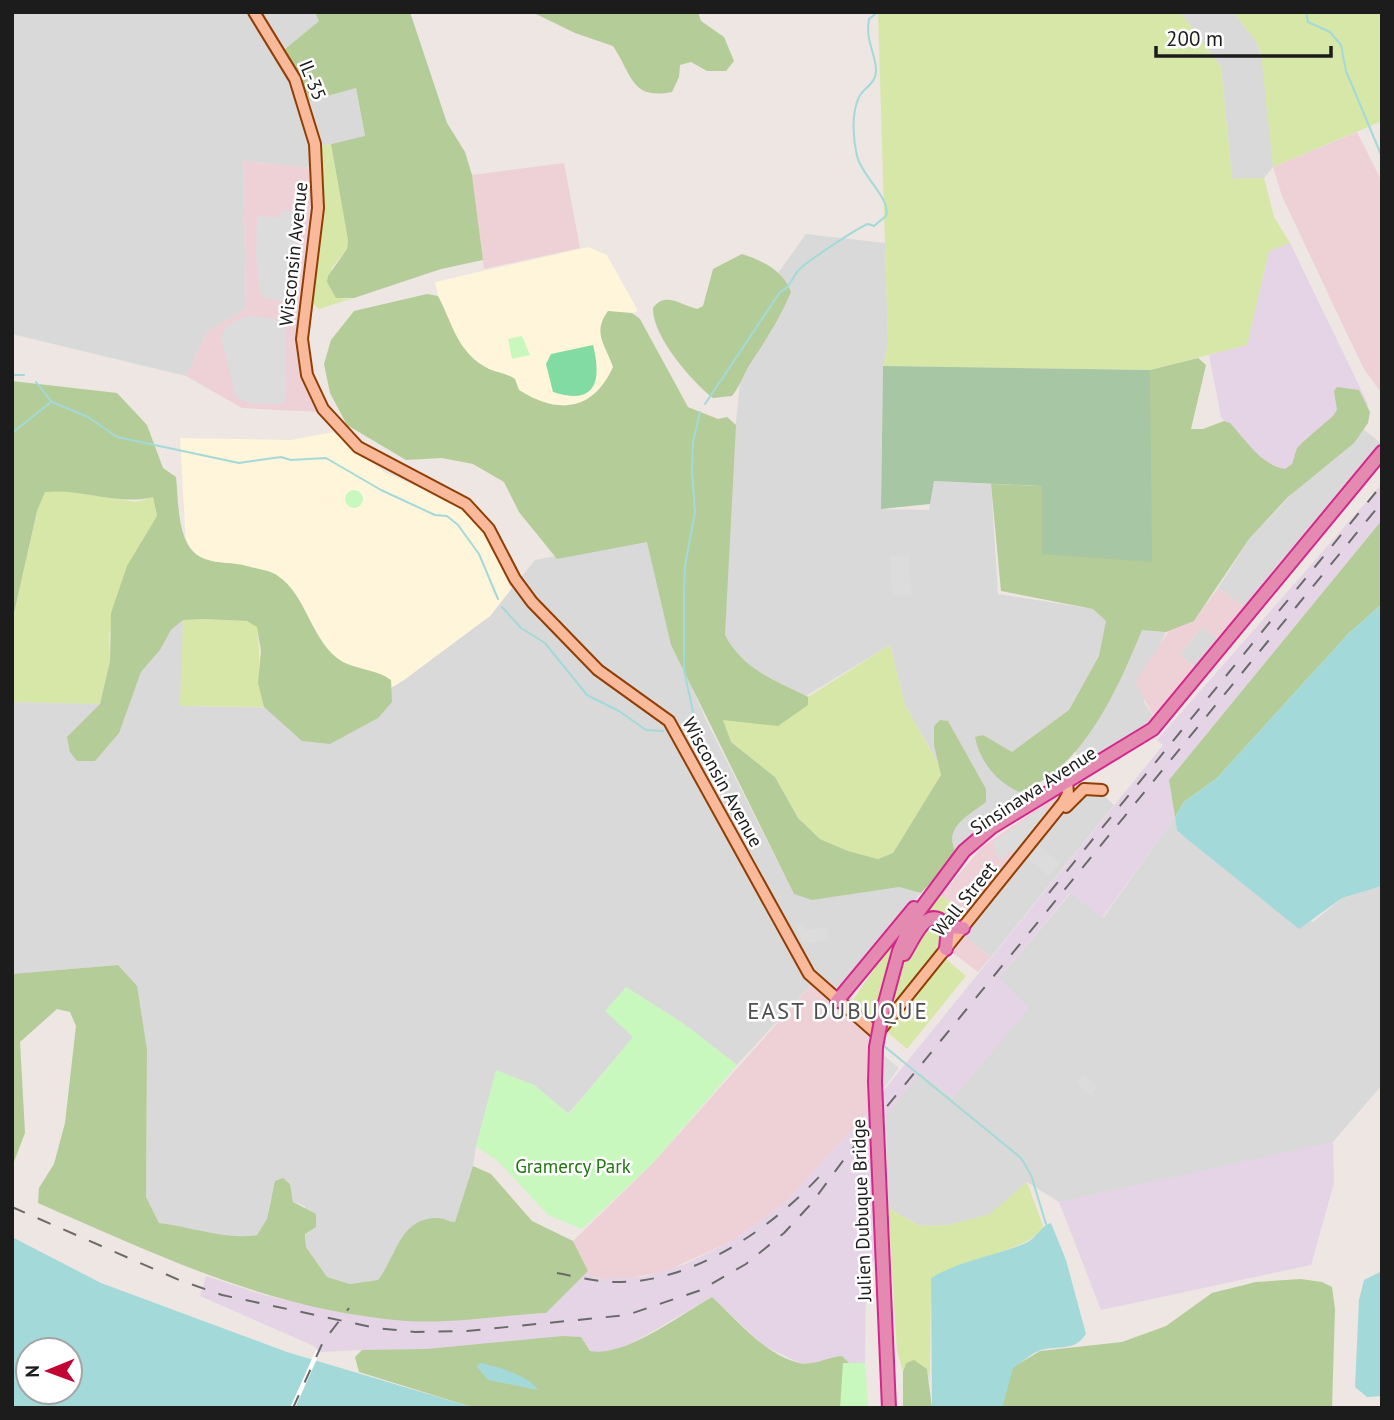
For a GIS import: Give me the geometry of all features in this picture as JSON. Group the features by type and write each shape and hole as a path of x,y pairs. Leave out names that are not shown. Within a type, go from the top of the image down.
{"highway":[{"name":"Sinsinawa Avenue","path":"889,989 929,904 977,848 1144,735 1161,720 1382,452"},
{"name":"Sinsinawa Avenue","path":"889,989 891,975 914,918 964,851 992,827 1147,741 1167,725 1382,463"},
{"path":"840,1003 947,872"},
{"path":"904,954 927,919 940,919 948,927 963,928"},
{"path":"946,949 948,927"},
{"path":"840,1003 873,966 887,966 891,975"},
{"name":"Julien Dubuque Bridge","path":"889,989 876,1047 875,1082 889,1408"}],"main road":[{"name":"IL-35","path":"254,12 295,79 310,120 318,169"},
{"name":"Wisconsin Avenue","path":"318,169 317,223 302,338 307,375 323,409 358,447 466,504 489,529 515,579 532,602 598,670 669,721 809,974 877,1034"},
{"name":"Wall Street","path":"877,1034 1066,799 1068,784"},
{"path":"1048,822 1058,818 1081,791 1102,790"}],"shaded area":[{"path":"12,12 246,12 285,71 298,103 313,168 243,161 246,309 208,331 186,376 12,334"},
{"path":"260,12 315,12 320,20 285,49"},
{"path":"1180,12 1233,12 1256,41 1264,65 1273,167 1264,178 1232,179 1221,67"},
{"path":"356,88 365,137 320,146 310,101"},
{"path":"1357,132 1382,182 1382,394 1364,369 1347,334 1282,196 1273,167"},
{"path":"243,161 313,168 312,210 296,338 304,383 318,412 242,408 186,376 208,331 246,309"},
{"path":"564,163 580,248 484,269 472,175"},
{"path":"281,210 299,212 288,303 263,297 259,287 256,256 257,216 280,218"},
{"path":"806,234 885,243 888,343 883,366 881,509 929,510 933,481 991,484 998,594 1125,614 1166,632 1154,656 1144,702 1156,720 1084,767 1058,724 1014,758 1034,796 957,855 949,841 959,800 905,705 890,645 791,705 712,652 747,316"},
{"path":"1290,243 1368,404 1358,425 1288,497 1221,417 1209,355 1247,345 1269,251"},
{"path":"588,247 607,255 638,311 607,323 625,368 601,402 513,409 453,366 435,282"},
{"path":"248,316 285,320 286,397 282,404 248,403 236,397 221,338 226,326"},
{"path":"1358,425 1382,444 1382,448 1249,610 1218,588 1249,539"},
{"path":"333,432 384,472 461,506 487,536 511,589 490,616 404,680 356,709 187,563 180,438 291,440"},
{"path":"1382,484 1382,520 1169,780 1175,817 1102,918 1070,893 999,978 1029,1008 953,1098 920,1072 883,1121 881,1094 1163,745 1157,740"},
{"path":"648,539 673,644 707,722 794,894 899,887 921,893 839,989 819,976 737,1065 684,1024 626,987 634,1037 568,1114 534,1085 476,1146 473,1166 455,1223 440,1218 424,1221 393,1252 388,1267 379,1280 350,1284 327,1277 306,1247 305,1206 293,1202 290,1184 271,1198 267,1219 257,1235 240,1237 204,1233 159,1223 146,1197 147,1050 118,965 12,974 12,702 129,704 141,672 160,650 171,630 183,620 181,706 356,709 490,616 535,560"},
{"path":"909,555 911,595 892,596 890,556"},
{"path":"1218,588 1249,610 1222,642 1202,627 1180,655 1198,670 1156,720 1135,683 1181,612 1194,621"},
{"path":"1202,627 1222,642 1198,670 1180,655"},
{"path":"1101,793 1114,805 991,957 962,935 1080,794"},
{"path":"1056,797 1059,800 1046,819 1052,826 972,921 941,895 983,846"},
{"path":"1042,808 1047,813 1016,853 1010,850 1002,860 995,853 993,842"},
{"path":"1175,817 1177,832 1313,922 1342,898 1382,886 1382,1085 1333,1142 1311,1148 1059,1202 1027,1182 990,1215 949,1225 920,1226 888,1208 886,1116 920,1072 953,1098 1028,1008 998,979 1071,893 1103,918"},
{"path":"1039,846 1060,863 1049,876 1028,859"},
{"path":"801,922 806,930 827,927 829,941 804,944 795,925"},
{"path":"962,935 991,957 978,972 949,950"},
{"path":"819,976 853,998 848,1007 874,1032 871,1109 787,1201 734,1240 664,1272 619,1280 591,1278 573,1241 653,1163"},
{"path":"882,1054 899,1068 873,1102"},
{"path":"1083,1075 1098,1087 1091,1096 1076,1083"},
{"path":"871,1109 878,1255 866,1272 865,1363 799,1363 763,1345 712,1297 627,1346 602,1353 423,1354 362,1350 320,1352 314,1346 200,1296 206,1276 264,1295 336,1311 410,1321 546,1313 588,1271 591,1278 644,1277 685,1264 734,1240 787,1201"},
{"path":"1333,1142 1334,1183 1311,1265 1101,1310 1059,1202"}],"green space":[{"path":"315,12 410,12 447,123 465,152 472,175 483,260 441,269 354,298 336,298 327,282 328,276 347,249 348,240 331,144 365,136 356,88 310,101 285,49 319,21"},
{"path":"532,12 698,12 701,21 724,37 734,61 726,71 707,71 691,62 680,65 679,77 672,92 648,92 635,83 613,46 575,33"},
{"path":"878,12 1180,12 1221,67 1232,179 1264,178 1274,217 1290,243 1269,251 1247,345 1150,370 883,366 888,343"},
{"path":"1233,12 1382,12 1382,121 1273,167 1261,54 1256,41"},
{"path":"331,144 348,240 347,249 331,269 343,299 354,298 319,309 310,301 323,214 320,146"},
{"path":"742,254 778,272 791,292 735,392 732,396 713,398 685,370 666,345 654,319 653,308 663,300 697,309 703,306 713,269"},
{"path":"427,294 438,296 457,337 478,362 515,379 519,390 534,398 561,405 585,400 596,393 605,382 613,367 600,332 603,319 608,311 632,313 640,319 688,407 718,419 727,417 736,425 725,635 750,666 808,697 808,705 778,726 723,720 731,742 775,777 798,818 820,839 848,851 878,859 893,853 941,775 934,745 934,726 940,720 948,721 986,789 986,802 958,824 952,838 957,855 921,893 899,887 812,900 794,894 671,645 647,542 557,559 519,512 504,482 473,464 442,458 406,460 347,425 330,393 324,364 331,340 354,311"},
{"path":"522,336 530,355 512,359 508,339"},
{"path":"593,345 596,379 587,393 579,396 553,392 546,364 551,354"},
{"path":"1198,358 1206,365 1191,429 1203,429 1224,421 1230,423 1254,451 1277,467 1285,469 1292,464 1297,448 1333,416 1337,410 1334,391 1337,387 1359,390 1370,412 1368,423 1354,443 1288,497 1249,539 1194,621 1166,632 1142,630 1122,677 1096,724 1080,746 1062,766 1042,781 1019,792 1004,783 985,763 975,737 983,735 1012,752 1069,710 1099,656 1106,621 1093,609 1001,591 991,484 1043,486 1145,406 1150,370"},
{"path":"883,366 1150,370 1152,562 1042,554 1042,486 934,481 930,504 881,509"},
{"path":"12,381 117,393 147,425 163,468 176,477 181,524 189,545 196,554 215,562 267,571 287,584 302,604 320,639 337,658 391,680 392,702 378,718 330,744 302,741 264,707 258,683 261,651 257,627 247,621 183,620 171,630 160,650 141,672 119,733 95,761 77,761 70,752 67,737 100,704 110,661 111,613 127,566 157,516 153,497 126,499 72,492 45,492 37,511 12,622"},
{"path":"60,490 136,502 153,497 157,516 109,633 110,661 100,704 12,702 12,622 37,511 45,491"},
{"path":"354,490 360,493 363,499 360,505 354,508 348,505 345,499 348,493"},
{"path":"1382,520 1382,604 1349,633 1217,778 1184,802 1175,817 1169,780"},
{"path":"183,620 248,621 257,627 264,707 180,706"},
{"path":"890,645 905,705 940,767 941,775 893,853 878,859 848,851 820,839 798,818 775,777 731,742 723,720 795,713 807,705 808,697"},
{"path":"941,895 969,919 876,1033 848,1007 908,920"},
{"path":"946,959 966,976 907,1049 886,1031"},
{"path":"118,965 137,986 147,1050 146,1197 159,1223 232,1236 257,1235 267,1219 275,1181 283,1178 290,1184 293,1202 316,1214 316,1227 305,1234 306,1247 327,1277 350,1284 378,1280 400,1240 415,1224 425,1219 438,1218 455,1222 473,1166 491,1174 532,1221 573,1241 588,1271 546,1313 424,1322 357,1315 309,1306 218,1278 38,1203 39,1188 54,1164 65,1123 76,1026 70,1012 57,1009 20,1042 25,1133 12,1167 12,974"},
{"name":"Gramercy Park","path":"626,987 684,1024 737,1065 653,1163 582,1229 548,1215 500,1163 476,1146 496,1070 534,1085 569,1114 633,1037 605,1011"},
{"path":"1027,1182 1043,1226 1026,1242 931,1278 930,1381 927,1369 906,1363 903,1372 897,1351 888,1208 920,1226 949,1225 990,1214"},
{"path":"1301,1279 1322,1282 1332,1287 1335,1309 1332,1408 1002,1408 1012,1368 1040,1351 1122,1342 1166,1326 1212,1293 1256,1282"},
{"path":"712,1297 752,1335 786,1359 805,1364 842,1356 849,1363 850,1408 475,1408 359,1372 355,1357 362,1350 427,1349 563,1336 581,1337 590,1351 604,1351 619,1348 652,1333"},
{"path":"914,1360 927,1369 932,1408 903,1408 903,1372 906,1363"},
{"path":"843,1363 865,1363 868,1408 840,1408"}],"water":[{"path":"1382,604 1382,886 1342,898 1299,929 1177,831 1175,817 1184,802 1217,778 1349,633"},
{"path":"1051,1223 1066,1260 1086,1334 1071,1346 1038,1351 1013,1368 1002,1408 932,1408 931,1278 954,1267 1026,1243"},
{"path":"12,1237 101,1283 287,1352 475,1408 12,1408"},
{"path":"1382,1271 1382,1396 1367,1397 1355,1387 1359,1300 1364,1280"},
{"path":"480,1363 521,1376 538,1390 488,1380 477,1367"}],"pier":[{"path":"316,1350 320,1352 295,1408 290,1408"}],"waterway":[{"path":"705,404 780,292 788,286 798,271 843,238 868,224 874,226 886,216 885,203 860,163 854,134 856,104 875,75 876,65 868,27 869,19 878,12"},
{"path":"1306,12 1308,22 1330,32 1341,45 1346,71 1382,157"},
{"path":"12,375 24,375"},
{"path":"36,382 52,402 88,417 117,437 239,463 281,457 291,460 326,458 381,490 435,515 447,516 458,525 479,554 498,599"},
{"path":"12,433 51,402"},
{"path":"689,734 694,716 684,670 684,592 685,566 695,512 693,442 700,412"},
{"path":"502,607 521,628 545,643 587,695 619,711 646,730 663,731"},
{"path":"884,1046 1021,1158 1031,1175 1046,1224"}],"railway":[{"path":"1049,893 1376,492"},
{"path":"12,1207 179,1280 222,1295 376,1328 415,1332 467,1331 627,1315 701,1290 746,1264 784,1233 811,1204 848,1154 1382,502"},
{"path":"557,1273 597,1281 621,1282 650,1279 708,1260 762,1228 828,1167"},
{"path":"293,1408 323,1342 349,1308"}],"district":[{"name":"EAST DUBUQUE","path":"838,1010"}]}
